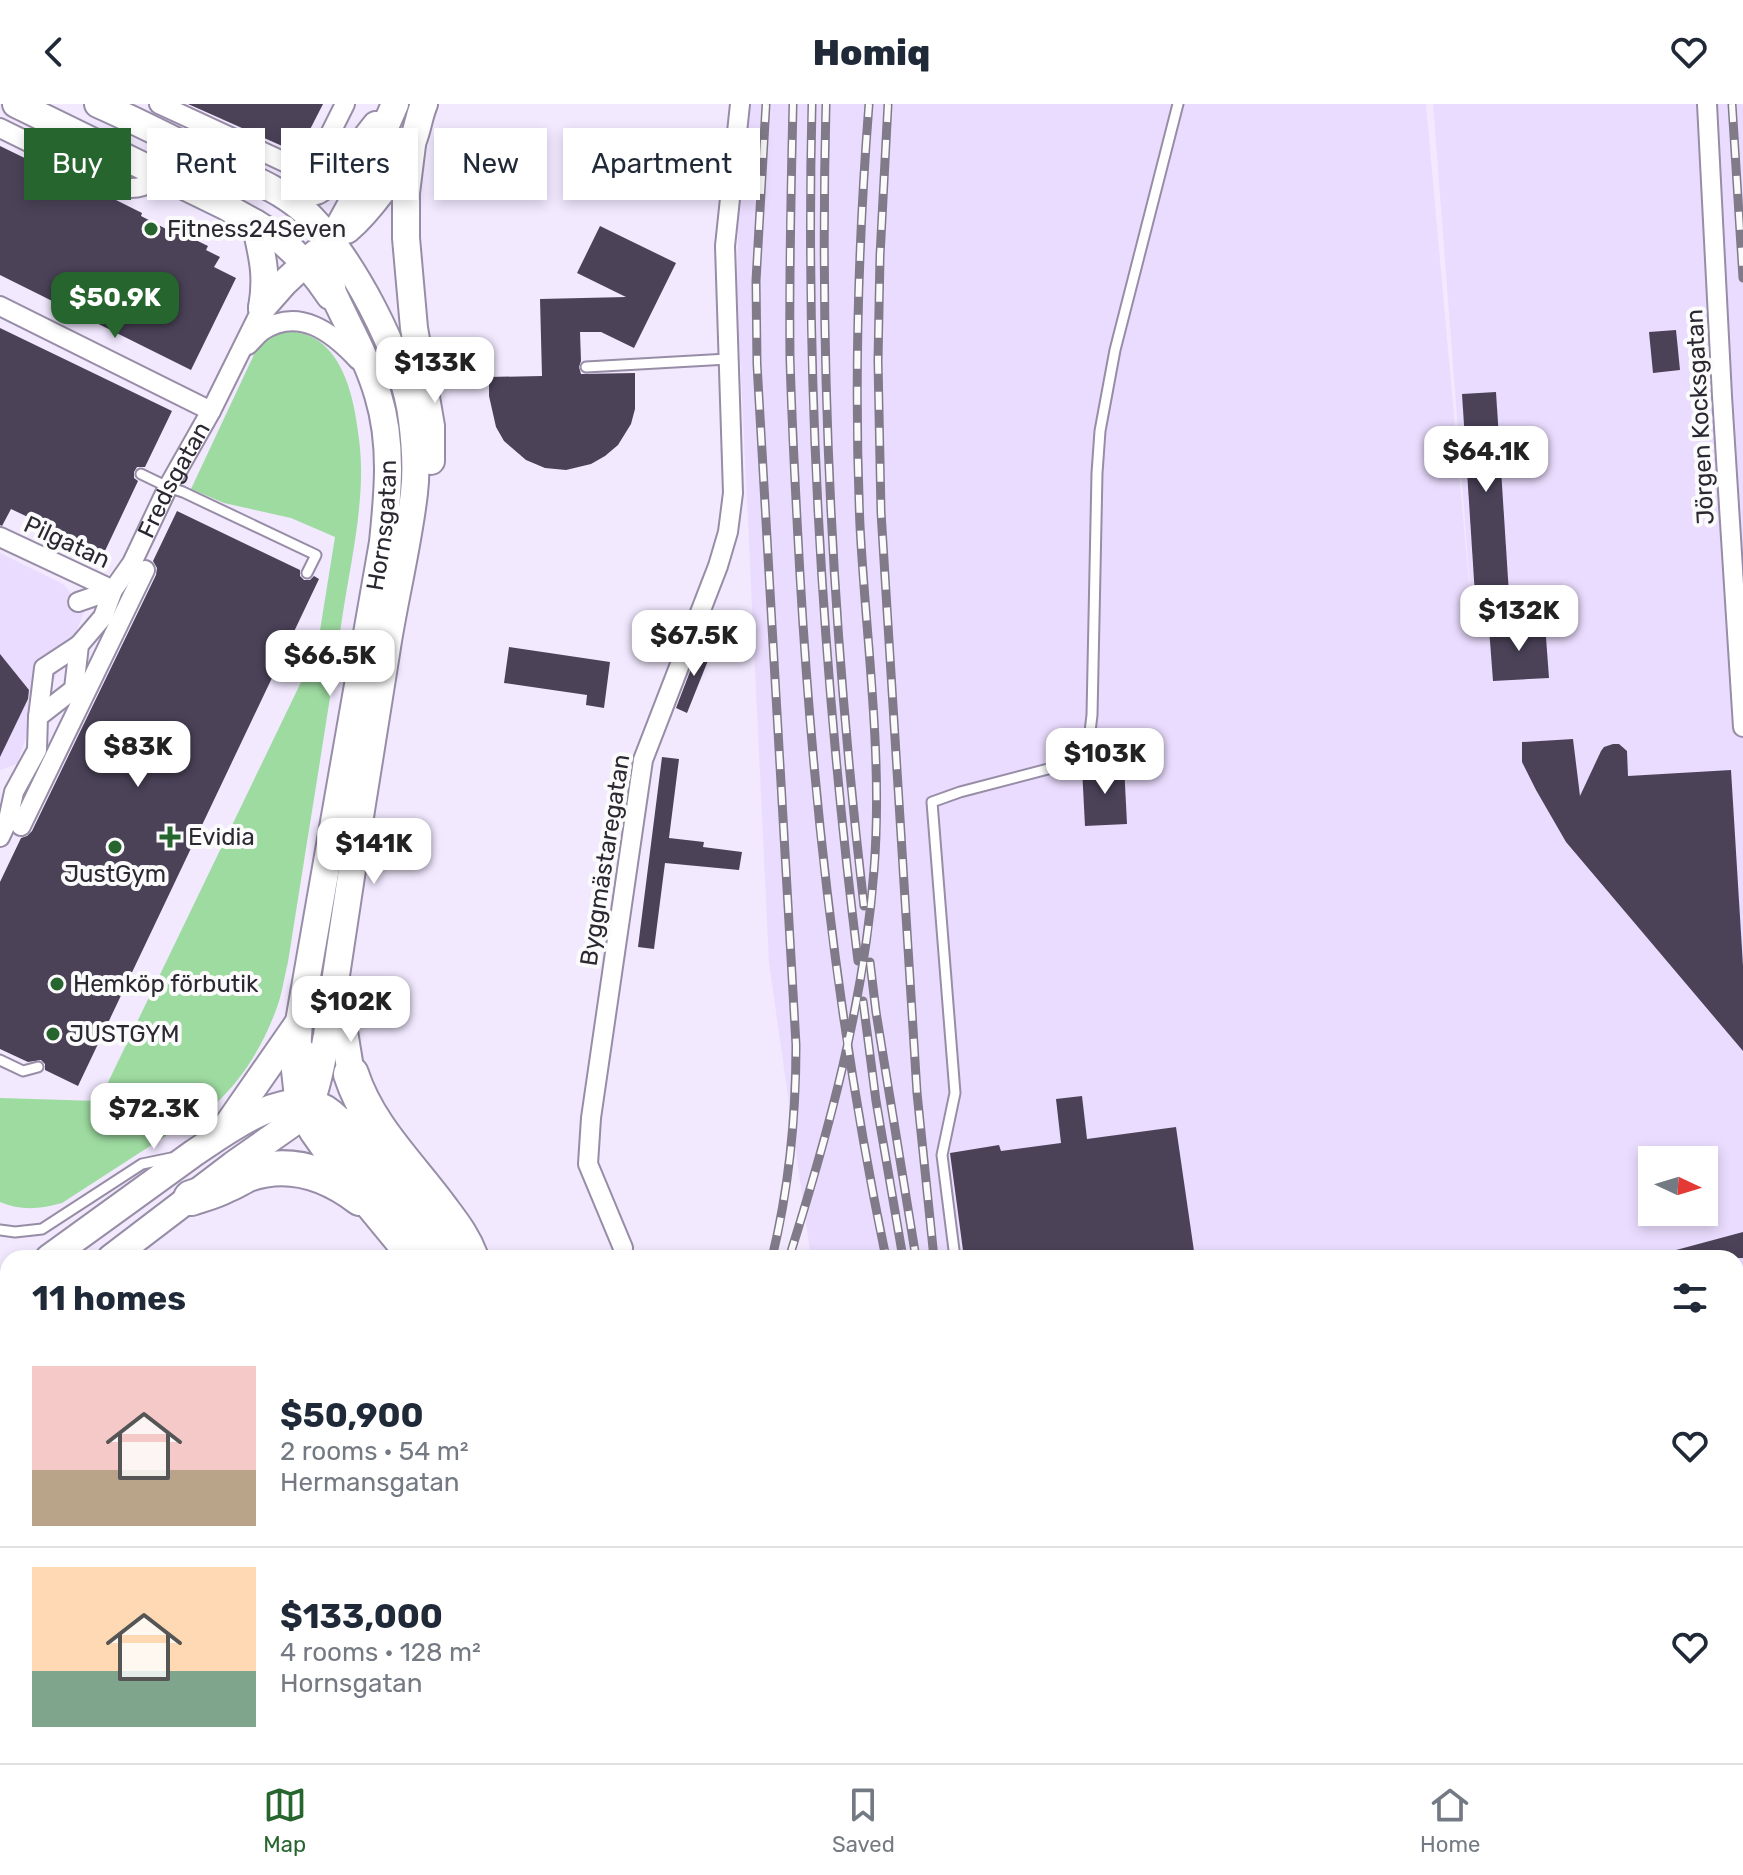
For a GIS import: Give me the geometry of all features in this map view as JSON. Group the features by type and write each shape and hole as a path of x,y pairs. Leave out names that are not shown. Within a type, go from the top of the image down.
{"highway":[{"path":"298,1037 307,1106 316,1129 347,1173 410,1250"},
{"path":"351,1074 361,1100 379,1129 461,1235 468,1250"},
{"path":"345,1126 445,1250"},
{"path":"191,1198 224,1187 245,1175 287,1167 337,1183 357,1196 392,1228"}],"main road":[{"path":"16,104 147,168"},
{"name":"Hornsgatan","path":"98,104 281,193"},
{"path":"374,128 394,104"},
{"path":"321,256 353,201 394,104"},
{"path":"417,128 424,104"},
{"path":"52,121 112,137 145,151 300,232 321,256"},
{"path":"213,200 280,240 321,256"},
{"path":"287,200 297,217 300,232"},
{"name":"Hornsgatan","path":"290,200 303,210 321,256 319,279 342,313 378,394 387,437 389,479 370,617 298,1037"},
{"path":"262,308 358,221 375,200"},
{"path":"390,627 423,523 431,461 431,426 414,328 406,200"},
{"path":"255,223 265,267 262,308"},
{"name":"Hornsgatan","path":"307,1106 317,1082 327,1035 390,627 415,491 412,417 406,387 394,354 356,278 321,256"},
{"name":"Hornsgatan","path":"336,972 351,1074"},
{"path":"218,1137 298,1037"},
{"path":"60,1250 194,1153 274,1107 290,1103 323,1107 345,1126"},
{"path":"122,1250 307,1106"}],"street":[{"path":"159,104 291,165 305,166 321,152 345,104"},
{"name":"Byggmästaregatan","path":"623,1248 588,1164 591,1118 643,760 718,566 728,532 733,493 725,246 740,104"},
{"name":"Jörgen Kocksgatan","path":"1707,104 1743,727"},
{"path":"0,128 120,187 134,189 147,185"},
{"path":"0,306 211,411"},
{"name":"Fredsgatan","path":"0,837 8,820 7,789 37,750 44,668 79,645 103,617 113,590 132,563 168,487 211,411 262,308"},
{"path":"240,352 262,331 283,322 303,322 322,328 341,342 368,370"},
{"name":"Pilgatan","path":"0,537 113,590"},
{"path":"78,602 113,590 119,557"},
{"path":"21,826 145,570"},
{"path":"38,717 74,689 79,645"}],"lane":[{"path":"954,1250 942,1155 955,1093 932,802 1075,762 1089,740 1100,431 1115,350 1178,104"},
{"path":"586,367 728,359"},
{"path":"141,474 316,555 307,573"},
{"path":"0,1060 23,1071 38,1067"},
{"path":"0,1230 42,1229 142,1164 194,1153"}],"shaded area":[{"path":"750,104 1426,104 1474,639 1433,104 1743,104 1743,1250 810,1250 769,963 737,292 741,200 760,200 760,128 748,128"},
{"path":"0,553 63,584 85,610 63,664 34,713 17,764 0,770"}],"green space":[{"path":"288,331 309,336 323,344 340,365 354,405 361,478 354,549 288,962 278,1004 251,1061 235,1084 215,1104 62,1203 31,1208 8,1205 0,1202 0,1098 99,1101 317,649 335,537 291,518 224,503 191,489 257,348 274,335"}],"building":[{"path":"188,104 323,104 311,128 281,128 281,145 265,138 265,128 242,128"},
{"path":"0,146 24,158 24,200 116,200 170,231 171,228 208,246 206,250 220,257 214,267 236,278 191,370 0,275"},
{"path":"600,226 676,263 634,348 601,332 580,332 581,374 635,373 635,409 631,424 618,445 591,464 566,470 545,468 526,460 504,441 496,427 489,396 489,377 542,376 540,299 626,297 577,273"},
{"path":"0,328 172,411 145,467 137,467 134,472 134,478 138,481 104,553 11,509 0,525"},
{"path":"1676,330 1680,370 1653,373 1649,332"},
{"path":"1496,392 1509,594 1475,595 1462,394"},
{"path":"177,511 300,570 304,580 314,576 319,579 78,1086 45,1070 41,1060 28,1062 0,1049 0,882 21,838 32,831 156,575 157,568 153,561"},
{"path":"1545,624 1549,678 1493,681 1489,628"},
{"path":"701,643 713,648 687,713 676,708"},
{"path":"509,647 610,662 604,708 586,705 587,695 504,683"},
{"path":"0,654 29,690 28,699 0,757"},
{"path":"1573,739 1580,796 1601,751 1613,744 1619,744 1627,751 1628,776 1731,770 1743,966 1743,1051 1566,842 1536,790 1522,762 1522,742"},
{"path":"662,757 679,759 669,838 704,842 703,847 742,852 739,870 665,863 654,949 638,947"},
{"path":"1124,765 1127,824 1085,826 1082,768"},
{"path":"1082,1096 1087,1139 1176,1127 1194,1250 963,1250 950,1153 999,1145 1001,1151 1061,1143 1056,1099"},
{"path":"1743,1232 1743,1250 1676,1250"}],"railway":[{"path":"766,104 756,281 757,364 796,1045 790,1152 774,1250"},
{"path":"793,104 790,358 812,747 842,1003 884,1250"},
{"path":"812,104 811,319 819,533 835,748 858,961"},
{"path":"826,104 825,305 831,506 844,706 864,906"},
{"path":"791,1250 843,1066 862,969 874,870 875,741 860,526 857,421 862,209 869,104"},
{"path":"888,104 878,361 881,512 917,1093 933,1250"},
{"path":"1732,104 1743,278"},
{"path":"870,962 915,1250"},
{"path":"863,1001 876,1101 902,1250"}],"place":[{"name":"Fitness24Seven","path":"151,229"},
{"name":"Evidia","path":"170,837"},
{"name":"JustGym","path":"115,847"},
{"name":"Hemköp förbutik","path":"57,984"},
{"name":"JUSTGYM","path":"53,1034"}]}
